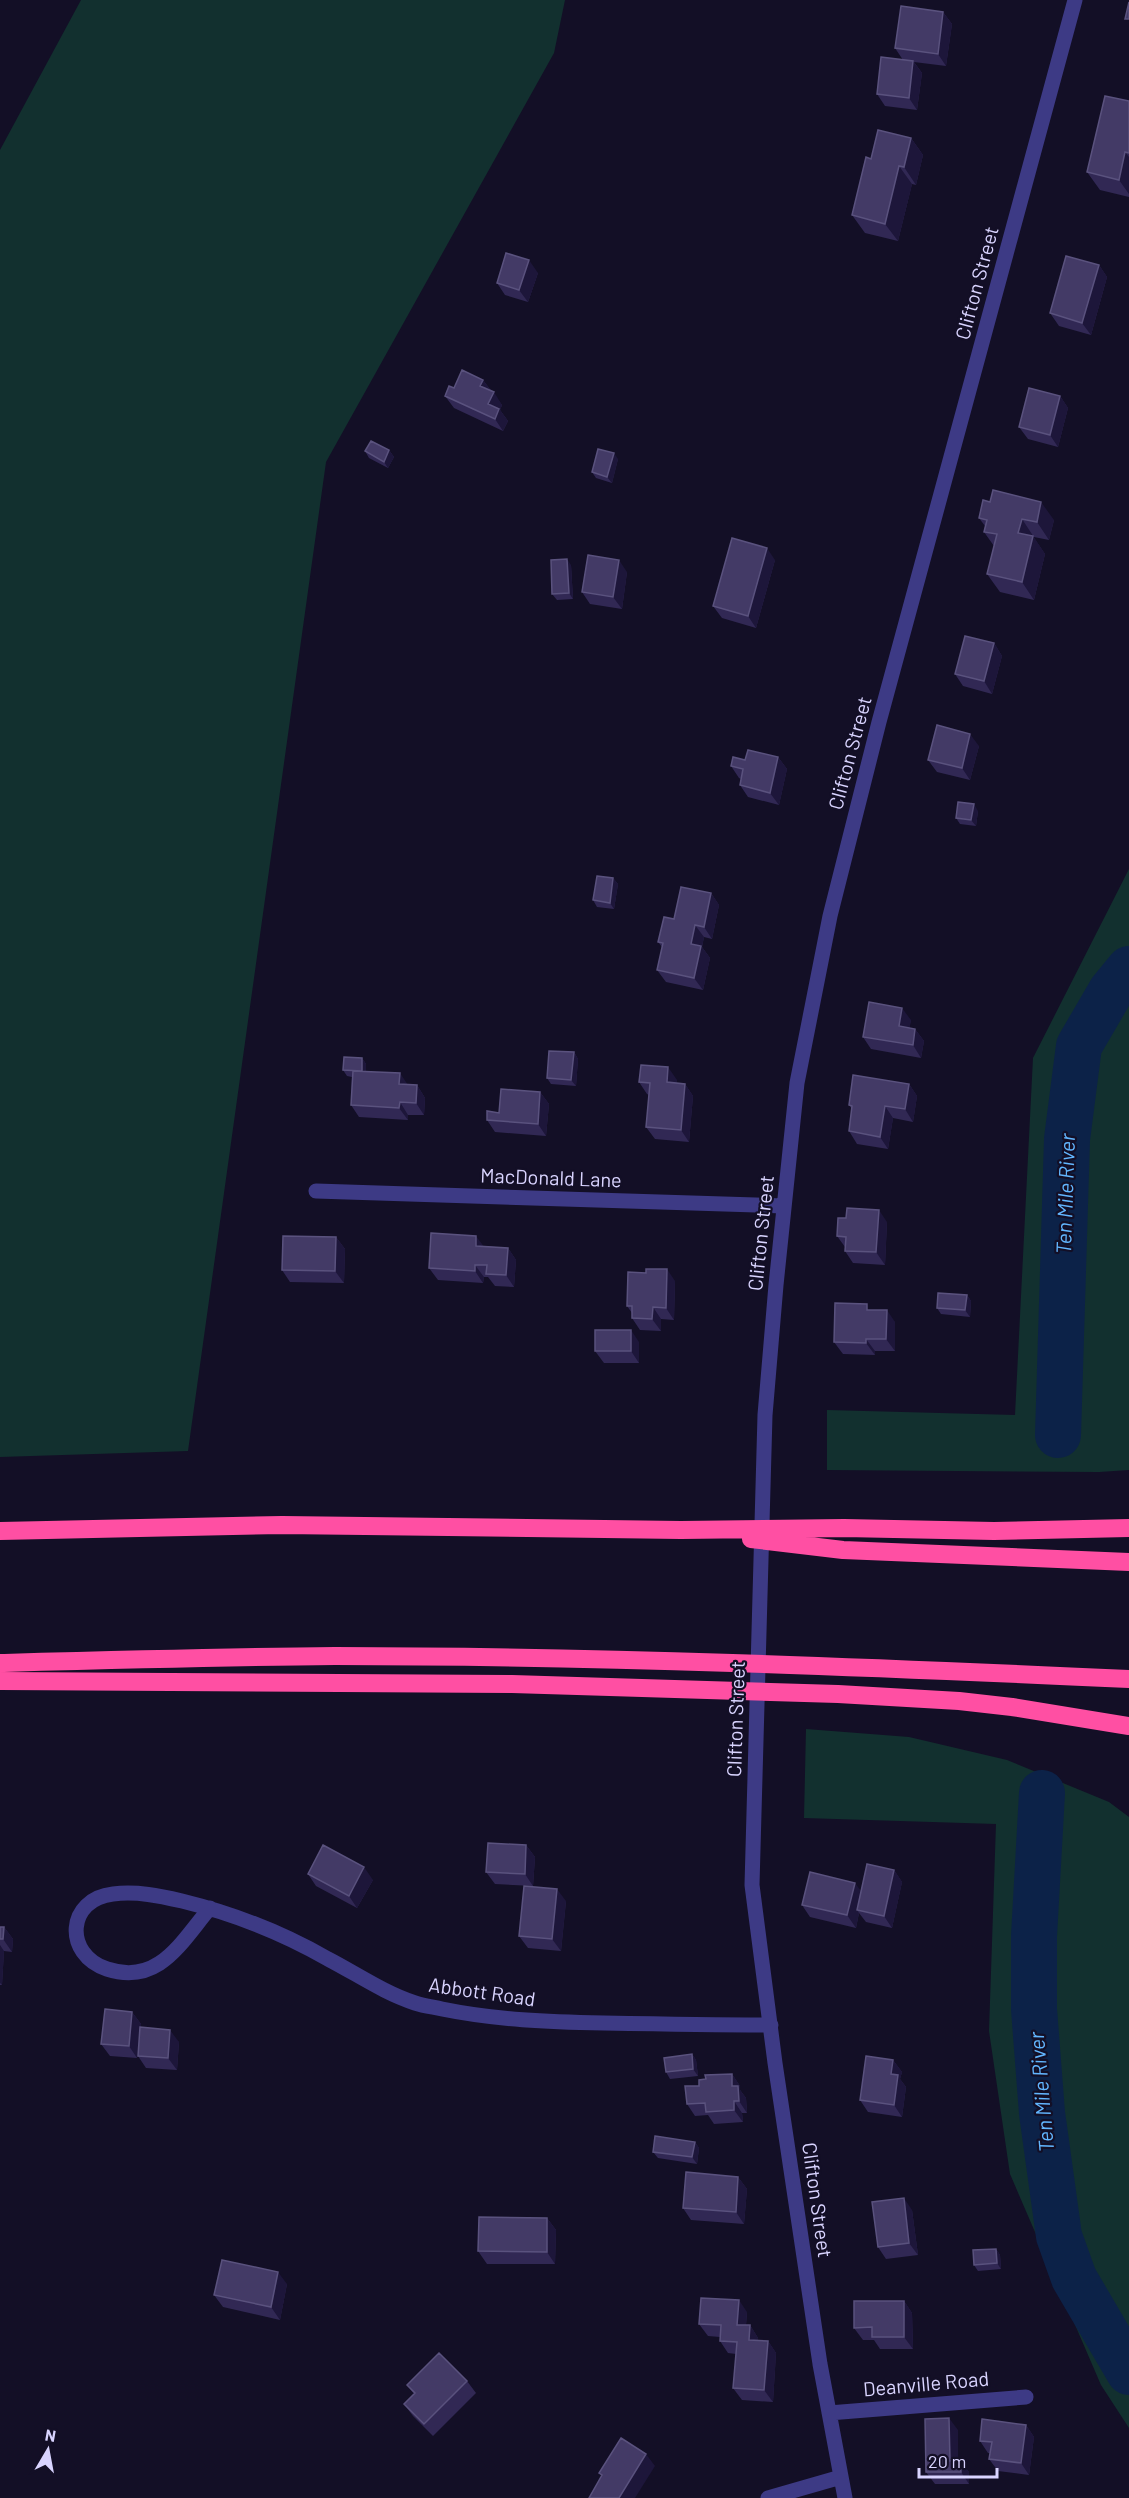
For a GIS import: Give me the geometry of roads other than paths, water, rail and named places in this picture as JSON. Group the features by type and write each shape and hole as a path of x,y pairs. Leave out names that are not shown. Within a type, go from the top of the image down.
{"highway":[{"path":"0,1531 282,1525 681,1530 844,1528 994,1531 1129,1528"},
{"path":"681,1530 843,1550 1129,1562"},
{"path":"0,1662 337,1656 676,1662 1129,1679"},
{"path":"0,1681 337,1681 838,1694 959,1701 1129,1726"}],"street":[{"name":"Clifton Street","path":"845,2498 820,2364 752,1885 765,1415 784,1206 797,1083 830,916 879,722 1075,0"},
{"name":"MacDonald Lane","path":"316,1191 784,1206"},
{"name":"Abbott Road","path":"210,1908 168,1957 152,1970 130,1973 107,1969 90,1960 79,1948 75,1934 78,1918 88,1904 110,1894 134,1893 210,1908 248,1920 292,1939 400,1997 416,2004 460,2014 536,2022 771,2025"},
{"name":"Deanville Road","path":"829,2413 1026,2397"},
{"path":"774,2497 841,2476"}],"waterway":[{"name":"Ten Mile River","path":"1058,1435 1067,1139 1079,1046 1111,991 1129,969"},
{"name":"Ten Mile River","path":"1042,1793 1034,1936 1034,2009 1042,2113 1059,2236 1074,2278 1129,2372"}]}
